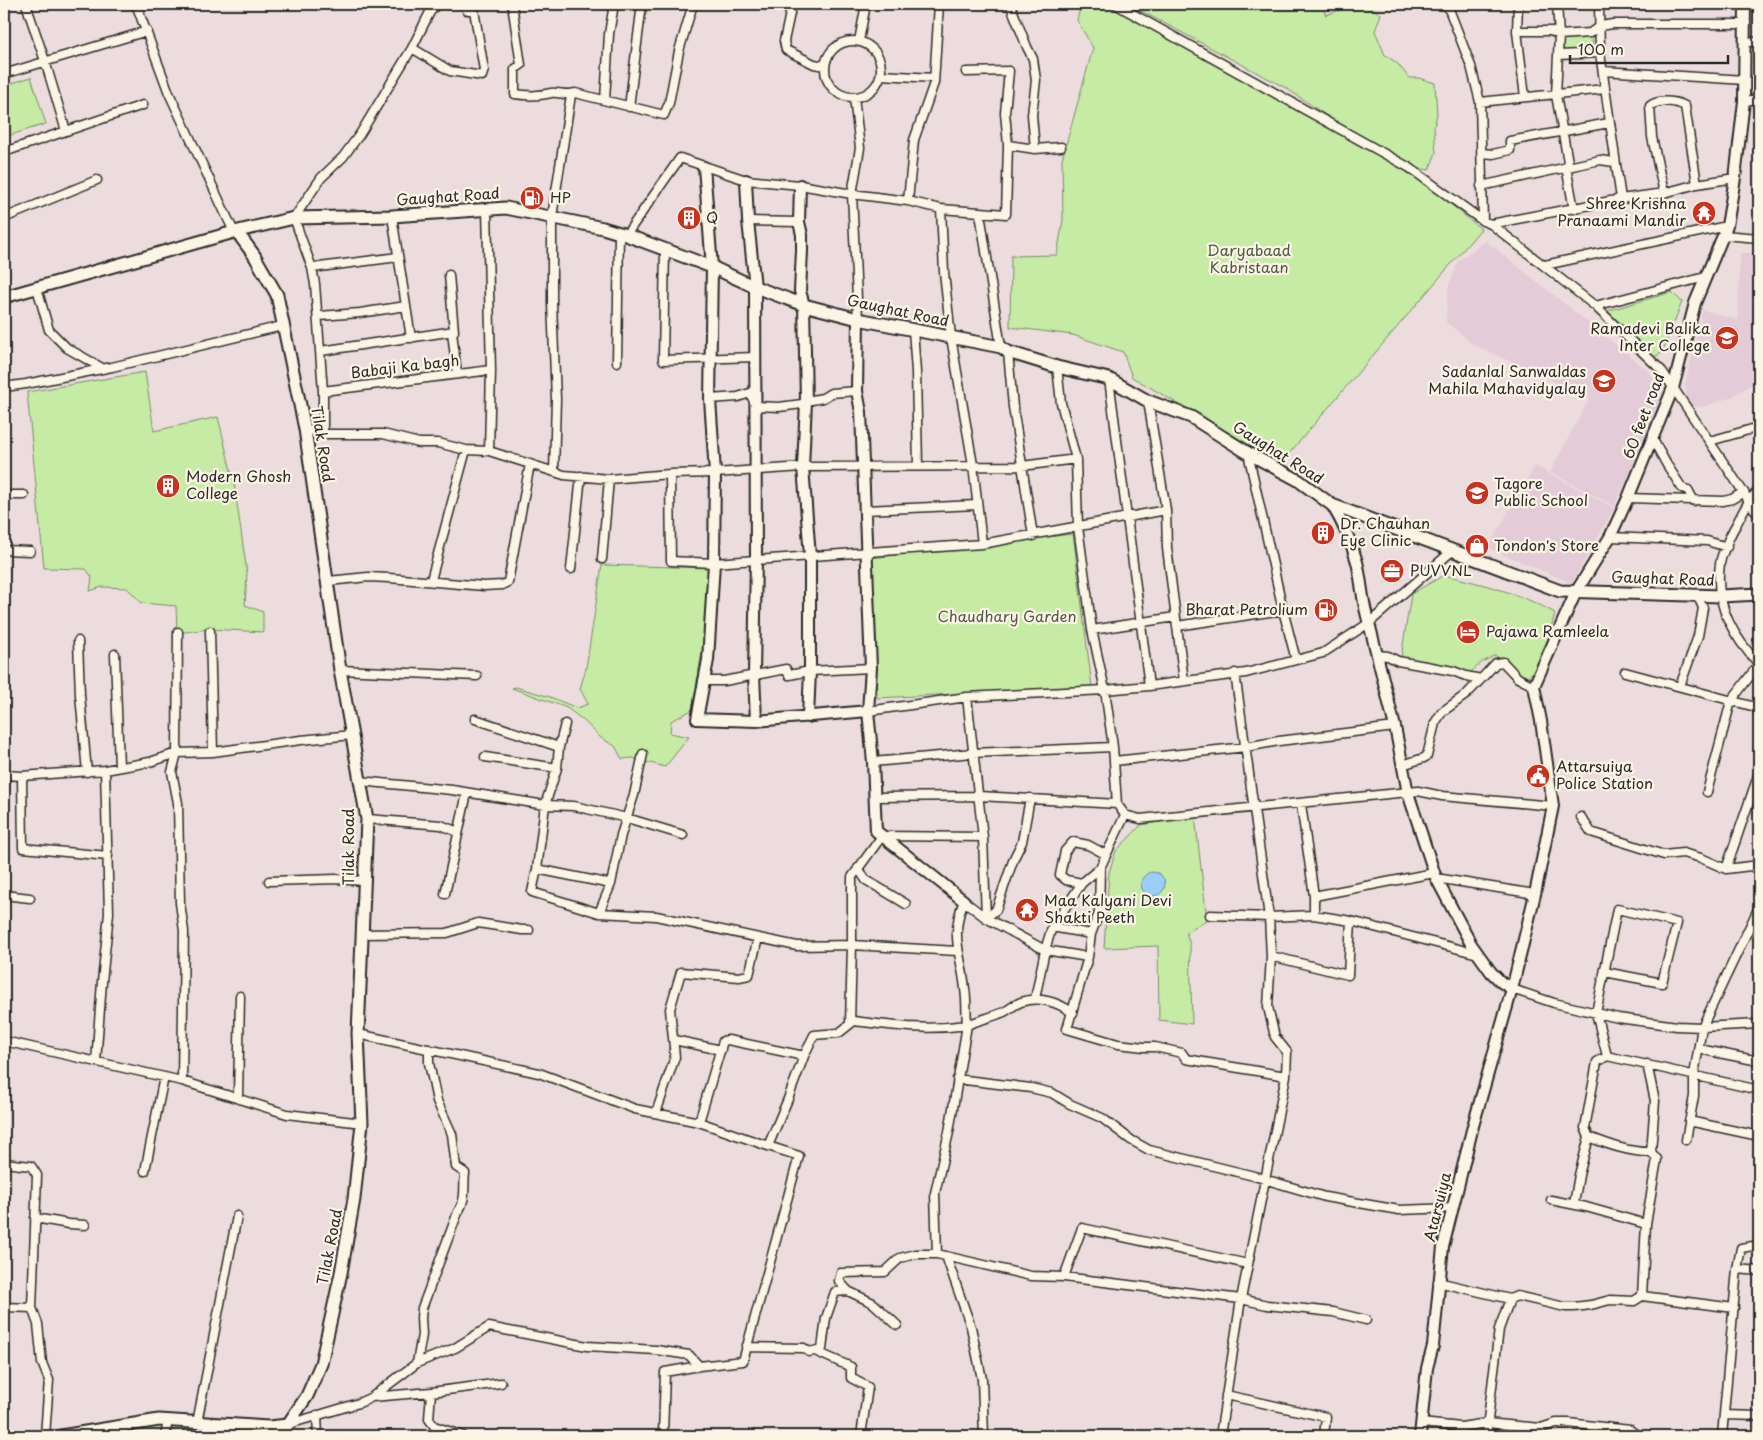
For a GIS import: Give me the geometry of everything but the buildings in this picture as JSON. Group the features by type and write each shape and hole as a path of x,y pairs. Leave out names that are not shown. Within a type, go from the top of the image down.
{"main road":[{"name":"Gaughat Road","path":"4,297 235,232 294,218 392,216 506,208 603,228 712,267 755,287 804,304 858,319 1005,349 1057,368 1109,379 1148,401 1190,417 1248,453 1298,480 1332,505 1560,591 1720,596 1759,594"},
{"name":"Tilak Road","path":"235,232 254,254 277,295 305,429 340,670 367,819 358,1034 362,1123 354,1199 341,1274 321,1364 307,1396 280,1436"},
{"path":"62,1436 120,1431 160,1420 269,1427 287,1425"}],"street":[{"path":"26,4 46,61 66,131"},
{"path":"136,4 169,93 235,232"},
{"path":"322,434 323,391 319,316 312,268 294,218 321,178 343,157 360,134 412,48 430,12 437,4"},
{"path":"412,48 450,71 482,76 484,70 474,10 467,10 466,4"},
{"path":"512,4 521,65 515,69 515,94 539,96 550,93 570,95 575,93 664,115 679,51 693,4"},
{"path":"605,100 614,4"},
{"path":"629,107 642,4"},
{"path":"792,4 784,41 786,50 814,64 825,66"},
{"path":"859,41 866,4"},
{"path":"908,201 914,140 934,83 938,4"},
{"path":"1010,4 1033,59 1036,80 1032,115 1035,149"},
{"path":"1118,4 1410,168 1544,265 1595,306 1662,371 1759,515"},
{"path":"1447,4 1464,45 1480,102 1481,186 1487,222"},
{"path":"1518,4 1517,31 1525,97"},
{"path":"1557,4 1559,34 1556,95 1574,209"},
{"path":"1600,4 1600,52 1614,162 1621,199"},
{"name":"60 feet road","path":"1534,686 1576,592 1610,537 1628,498 1673,388 1695,303 1725,231 1735,178 1744,101 1745,4"},
{"path":"1517,31 1550,31 1559,34 1590,33 1600,26 1629,23 1746,24"},
{"path":"4,74 147,31"},
{"path":"859,41 868,44 875,50 880,58 882,67 881,76 871,91 854,97 844,96 836,91 826,76 825,66 827,57 833,49 840,44 859,41"},
{"path":"1746,42 1759,42"},
{"path":"1558,55 1600,52"},
{"path":"617,362 622,235 680,158 746,180 908,201 941,209 1006,214 1008,146 1006,113 1009,71 966,72"},
{"path":"1603,72 1745,80"},
{"path":"881,76 934,78"},
{"path":"1480,102 1605,89"},
{"path":"554,471 556,399 552,304 552,217 570,95"},
{"path":"854,97 860,148 852,194 858,319 857,391 861,412 864,467 871,668 868,711 873,762 876,831 986,918 1045,950 1088,957"},
{"path":"1744,101 1759,99"},
{"path":"1664,193 1652,137 1650,106 1654,102 1670,101 1684,106 1697,184"},
{"path":"4,152 143,104"},
{"path":"1482,153 1493,154 1510,150 1510,141 1609,122"},
{"path":"1008,146 1035,149 1061,147"},
{"path":"1481,186 1600,160 1614,162"},
{"path":"704,167 712,267 710,399 715,473 714,563 708,660 697,719 756,721 808,717 868,711 967,697 1105,690 1246,673 1323,653 1369,623 1452,551"},
{"path":"1487,222 1574,209 1735,178"},
{"path":"4,218 97,180"},
{"path":"746,180 755,287 756,559 754,674 756,721"},
{"path":"800,186 799,222 802,235 800,291 804,304 806,401 803,467 810,556 808,717"},
{"path":"487,208 491,370 490,451"},
{"path":"941,209 944,272 951,337 973,465 982,544"},
{"path":"980,213 1005,349 1033,536"},
{"path":"392,216 411,338"},
{"path":"748,221 799,222"},
{"path":"1544,265 1725,231 1759,238"},
{"path":"665,250 663,360 756,357"},
{"path":"312,268 398,257"},
{"path":"449,275 454,332 452,332 457,374"},
{"path":"1595,306 1705,277"},
{"path":"37,288 49,330 67,348 102,368"},
{"path":"319,316 360,313 406,306"},
{"path":"4,387 102,368 282,326"},
{"path":"913,329 918,466"},
{"path":"321,351 452,332"},
{"path":"1057,368 1061,403 1076,459 1078,527 1092,630 1105,690 1113,747 1117,804 1125,815 1140,819 1418,791 1442,796 1553,806 1534,686 1518,678 1503,662 1496,663 1467,694 1442,712 1435,724 1427,756 1402,765"},
{"name":"Babaji Ka bagh","path":"323,391 491,370"},
{"path":"1109,379 1149,686"},
{"path":"756,406 802,404 806,401 823,398 831,393 857,391"},
{"path":"710,399 738,397 750,393 756,406"},
{"path":"1148,401 1166,510 1167,548 1184,681"},
{"path":"1710,441 1759,427"},
{"path":"305,429 322,434 383,434 419,443 438,443 466,450 490,451 564,475 610,478 803,467 1022,466 1076,459"},
{"path":"1652,438 1667,466 1682,488 1688,490 1694,501"},
{"path":"430,580 466,450"},
{"path":"1248,453 1296,660"},
{"path":"328,581 368,578 430,580 484,586 502,585 508,582 530,464"},
{"path":"670,474 671,562 714,563 982,544 1166,510"},
{"path":"571,569 581,476"},
{"path":"602,559 610,478"},
{"path":"1707,792 1731,701 1759,664 1745,650 1734,633 1720,596 1719,579 1720,562 1732,533 1748,501 1759,490"},
{"path":"1628,498 1723,501 1732,499 1744,492"},
{"path":"4,495 24,495"},
{"path":"865,510 977,505"},
{"path":"1332,505 1350,538 1357,563 1364,606 1395,727 1408,793 1435,876 1471,944 1491,972 1500,982 1512,989 1554,1003 1618,1018 1667,1025 1702,1027 1759,1024"},
{"path":"1610,537 1707,541 1727,546"},
{"path":"4,550 30,551"},
{"path":"1680,686 1698,636 1703,608 1696,594"},
{"path":"1177,626 1283,610"},
{"path":"1092,630 1175,617"},
{"path":"210,631 213,752"},
{"path":"178,632 178,752 172,772 178,804 180,902 184,931 182,1081"},
{"path":"78,641 80,695 87,772"},
{"path":"115,654 119,766"},
{"path":"1377,655 1481,679"},
{"path":"703,681 724,681 786,669 789,675 810,670 871,668"},
{"path":"340,670 477,676"},
{"path":"1625,672 1759,708"},
{"path":"1220,1436 1241,1299 1286,1076 1287,1052 1275,1037 1268,1007 1271,956 1269,917 1235,673"},
{"path":"967,697 983,837 986,918"},
{"path":"475,719 559,747"},
{"path":"565,724 556,768 545,804 537,869 532,892 599,913 656,916 797,946 852,945 958,951"},
{"path":"1114,760 1246,747 1278,741 1395,727"},
{"path":"4,775 22,776 106,770 119,766 150,762 178,752 213,752 352,735"},
{"path":"873,762 974,753 1113,747"},
{"path":"599,913 611,884 621,835 643,754"},
{"path":"485,757 556,768"},
{"path":"96,1062 109,913 106,770"},
{"path":"1726,869 1759,773"},
{"path":"22,776 23,848 108,856"},
{"path":"360,781 574,806 627,818 683,835"},
{"path":"445,894 467,793"},
{"path":"874,797 979,796 1117,804"},
{"path":"986,918 996,910 1014,858 1022,842 1030,798"},
{"path":"1300,804 1314,896 1314,915"},
{"name":"Atarsuiya","path":"1420,1436 1427,1368 1433,1346 1443,1247 1473,1126 1512,989 1553,806"},
{"path":"1125,815 1100,868 1099,913 1091,934 1088,957 1067,1029 1118,1044 1155,1047 1182,1053 1186,1059 1286,1076"},
{"path":"1581,816 1591,832 1664,855 1683,853 1726,869 1759,865"},
{"path":"367,819 441,825 458,832"},
{"path":"882,836 983,837"},
{"path":"850,1024 852,877 882,836"},
{"path":"1082,882 1066,880 1060,875 1065,851 1074,842 1088,845 1105,854"},
{"path":"858,868 866,880 906,904"},
{"path":"1035,999 1045,950 1052,927 1082,882 1100,868"},
{"path":"537,869 611,884"},
{"path":"1314,896 1435,876 1534,894"},
{"path":"269,880 336,878 364,881"},
{"path":"4,895 30,898"},
{"path":"937,1254 935,1193 949,1132 967,1024 965,988 958,951 958,919 964,901"},
{"path":"1686,1140 1694,1096 1694,1075 1702,1027 1759,907"},
{"path":"1605,972 1662,983 1677,923 1616,909 1596,1013 1607,1056"},
{"path":"1210,915 1269,917 1314,915 1351,921 1478,954"},
{"path":"1271,956 1348,975 1351,921"},
{"path":"362,934 447,933 478,923 529,930"},
{"path":"1052,927 1091,934"},
{"path":"656,1113 675,1058 670,1009 681,972 739,977 748,975 758,938"},
{"path":"238,1098 240,996"},
{"path":"768,1146 814,1035 839,1033 854,1021 906,1028 941,1028 967,1024 1004,1012 1020,1003 1035,999 1065,1007 1073,1013"},
{"path":"358,1034 539,1073 635,1109 699,1122 799,1156 743,1361 665,1372 663,1436"},
{"path":"674,1040 720,1050"},
{"path":"699,1122 723,1041 728,1040 804,1056"},
{"path":"4,1041 182,1081 287,1114 362,1123"},
{"path":"417,1364 422,1335 422,1308 458,1212 464,1203 465,1195 465,1173 456,1167 452,1134 437,1101 429,1063 429,1049"},
{"path":"1699,1050 1759,1061"},
{"path":"1574,1204 1589,1137 1585,1128 1597,1062 1607,1056 1759,1090"},
{"path":"1647,1064 1654,1101 1651,1152"},
{"path":"145,1171 164,1077"},
{"path":"957,1079 1031,1088 1052,1093 1070,1104 1102,1118 1131,1140 1149,1150 1208,1163 1325,1197 1399,1210 1453,1208"},
{"path":"1689,1121 1759,1136"},
{"path":"1589,1137 1606,1144 1651,1152 1657,1158 1646,1224 1642,1296"},
{"path":"4,1163 32,1166 37,1175 32,1308 38,1324 42,1363 49,1380 45,1436"},
{"path":"1551,1200 1574,1204 1646,1224"},
{"path":"197,1423 237,1216"},
{"path":"35,1218 85,1225"},
{"path":"1064,1277 1082,1228 1248,1264"},
{"path":"1722,1436 1737,1269 1741,1248 1759,1245"},
{"path":"897,1325 872,1302 848,1291 839,1281 841,1273 885,1272 900,1258 916,1254 937,1254 1031,1276 1064,1277 1241,1299 1267,1305 1333,1312 1366,1320"},
{"path":"946,1256 971,1327 982,1379 984,1436"},
{"path":"1737,1269 1759,1271"},
{"path":"1438,1282 1510,1299 1517,1296 1565,1307 1591,1305 1610,1300 1634,1301 1642,1296 1734,1308"},
{"path":"746,1348 804,1348 809,1352 822,1349 826,1318 835,1292 848,1291"},
{"path":"1486,1436 1499,1329 1510,1299"},
{"path":"4,1307 32,1308"},
{"path":"287,1425 359,1403 372,1397 417,1364 455,1348 489,1327 588,1346 656,1350 689,1355 699,1366"},
{"path":"815,1351 851,1367 851,1378 868,1387 861,1436"},
{"path":"372,1397 501,1383"},
{"path":"431,1392 429,1419 434,1426 463,1436"},
{"path":"1226,1394 1326,1417 1324,1436"},
{"path":"317,1415 318,1436"},
{"path":"1724,1415 1759,1416"},
{"path":"165,1436 168,1421"},
{"path":"1421,1424 1461,1427 1487,1423 1541,1428 1556,1423 1568,1423 1630,1430 1638,1436"}],"shaded area":[{"name":"Sadanlal Sanwaldas Mahila Mahavidyalay","path":"1486,241 1650,372 1660,391 1661,410 1614,506 1550,472 1590,398 1474,345 1446,322 1448,288 1459,260"},
{"name":"Ramadevi Balika Inter College","path":"1740,253 1759,253 1759,383 1754,383 1731,397 1703,407 1694,406 1688,404 1685,385 1703,310 1738,320"},
{"path":"1535,466 1614,508 1572,583 1488,548"}],"green space":[{"name":"Daryabaad Kabristaan","path":"1123,4 1365,146 1427,185 1481,229 1281,463 1132,377 1123,352 1073,335 1010,327 1011,256 1057,255 1063,220 1062,159 1093,48 1077,20 1080,9"},
{"path":"1128,4 1321,4 1326,15 1357,4 1366,4 1381,14 1375,31 1385,55 1397,63 1409,78 1419,78 1435,83 1437,114 1434,127 1436,153 1429,170 1416,168 1355,135 1286,88"},
{"path":"1567,36 1592,36 1593,50 1567,53 1563,50 1563,39"},
{"path":"31,77 46,124 4,137 4,86"},
{"path":"1672,292 1682,302 1662,353 1654,357 1607,311"},
{"path":"145,372 154,431 218,417 234,483 247,573 245,605 263,612 263,632 209,629 177,633 176,606 142,603 127,588 102,587 90,591 92,577 86,569 44,568 27,392"},
{"name":"Chaudhary Garden","path":"1073,534 1092,687 877,698 871,558"},
{"path":"602,565 710,568 706,628 692,710 671,721 670,733 689,737 665,767 632,758 622,759 615,746 601,738 567,708 512,688 516,687 550,697 577,708 588,704 580,689 586,668"},
{"path":"1444,575 1515,595 1555,613 1543,658 1528,678 1522,677 1495,655 1481,663 1469,674 1401,658 1411,594"},
{"path":"1195,816 1207,920 1186,932 1190,945 1192,1024 1159,1020 1158,946 1104,948 1109,872 1116,851 1141,825"}],"water":[{"path":"1153,872 1162,875 1165,884 1162,893 1153,896 1144,893 1141,884 1144,875"}],"place":[{"name":"HP","path":"532,198"},
{"name":"Shree Krishna Pranaami Mandir","path":"1704,213"},
{"name":"Q","path":"689,218"},
{"name":"Ramadevi Balika Inter College","path":"1727,338"},
{"name":"Sadanlal Sanwaldas Mahila Mahavidyalay","path":"1604,381"},
{"name":"Modern Ghosh College","path":"168,486"},
{"name":"Tagore Public School","path":"1477,493"},
{"name":"Dr. Chauhan Eye Clinic","path":"1323,533"},
{"name":"Tondon's Store","path":"1477,546"},
{"name":"PUVVNL","path":"1392,571"},
{"name":"Bharat Petrolium","path":"1326,610"},
{"name":"Pajawa Ramleela","path":"1468,632"},
{"name":"Attarsuiya Police Station","path":"1538,776"},
{"name":"Maa Kalyani Devi Shakti Peeth","path":"1027,910"}]}
